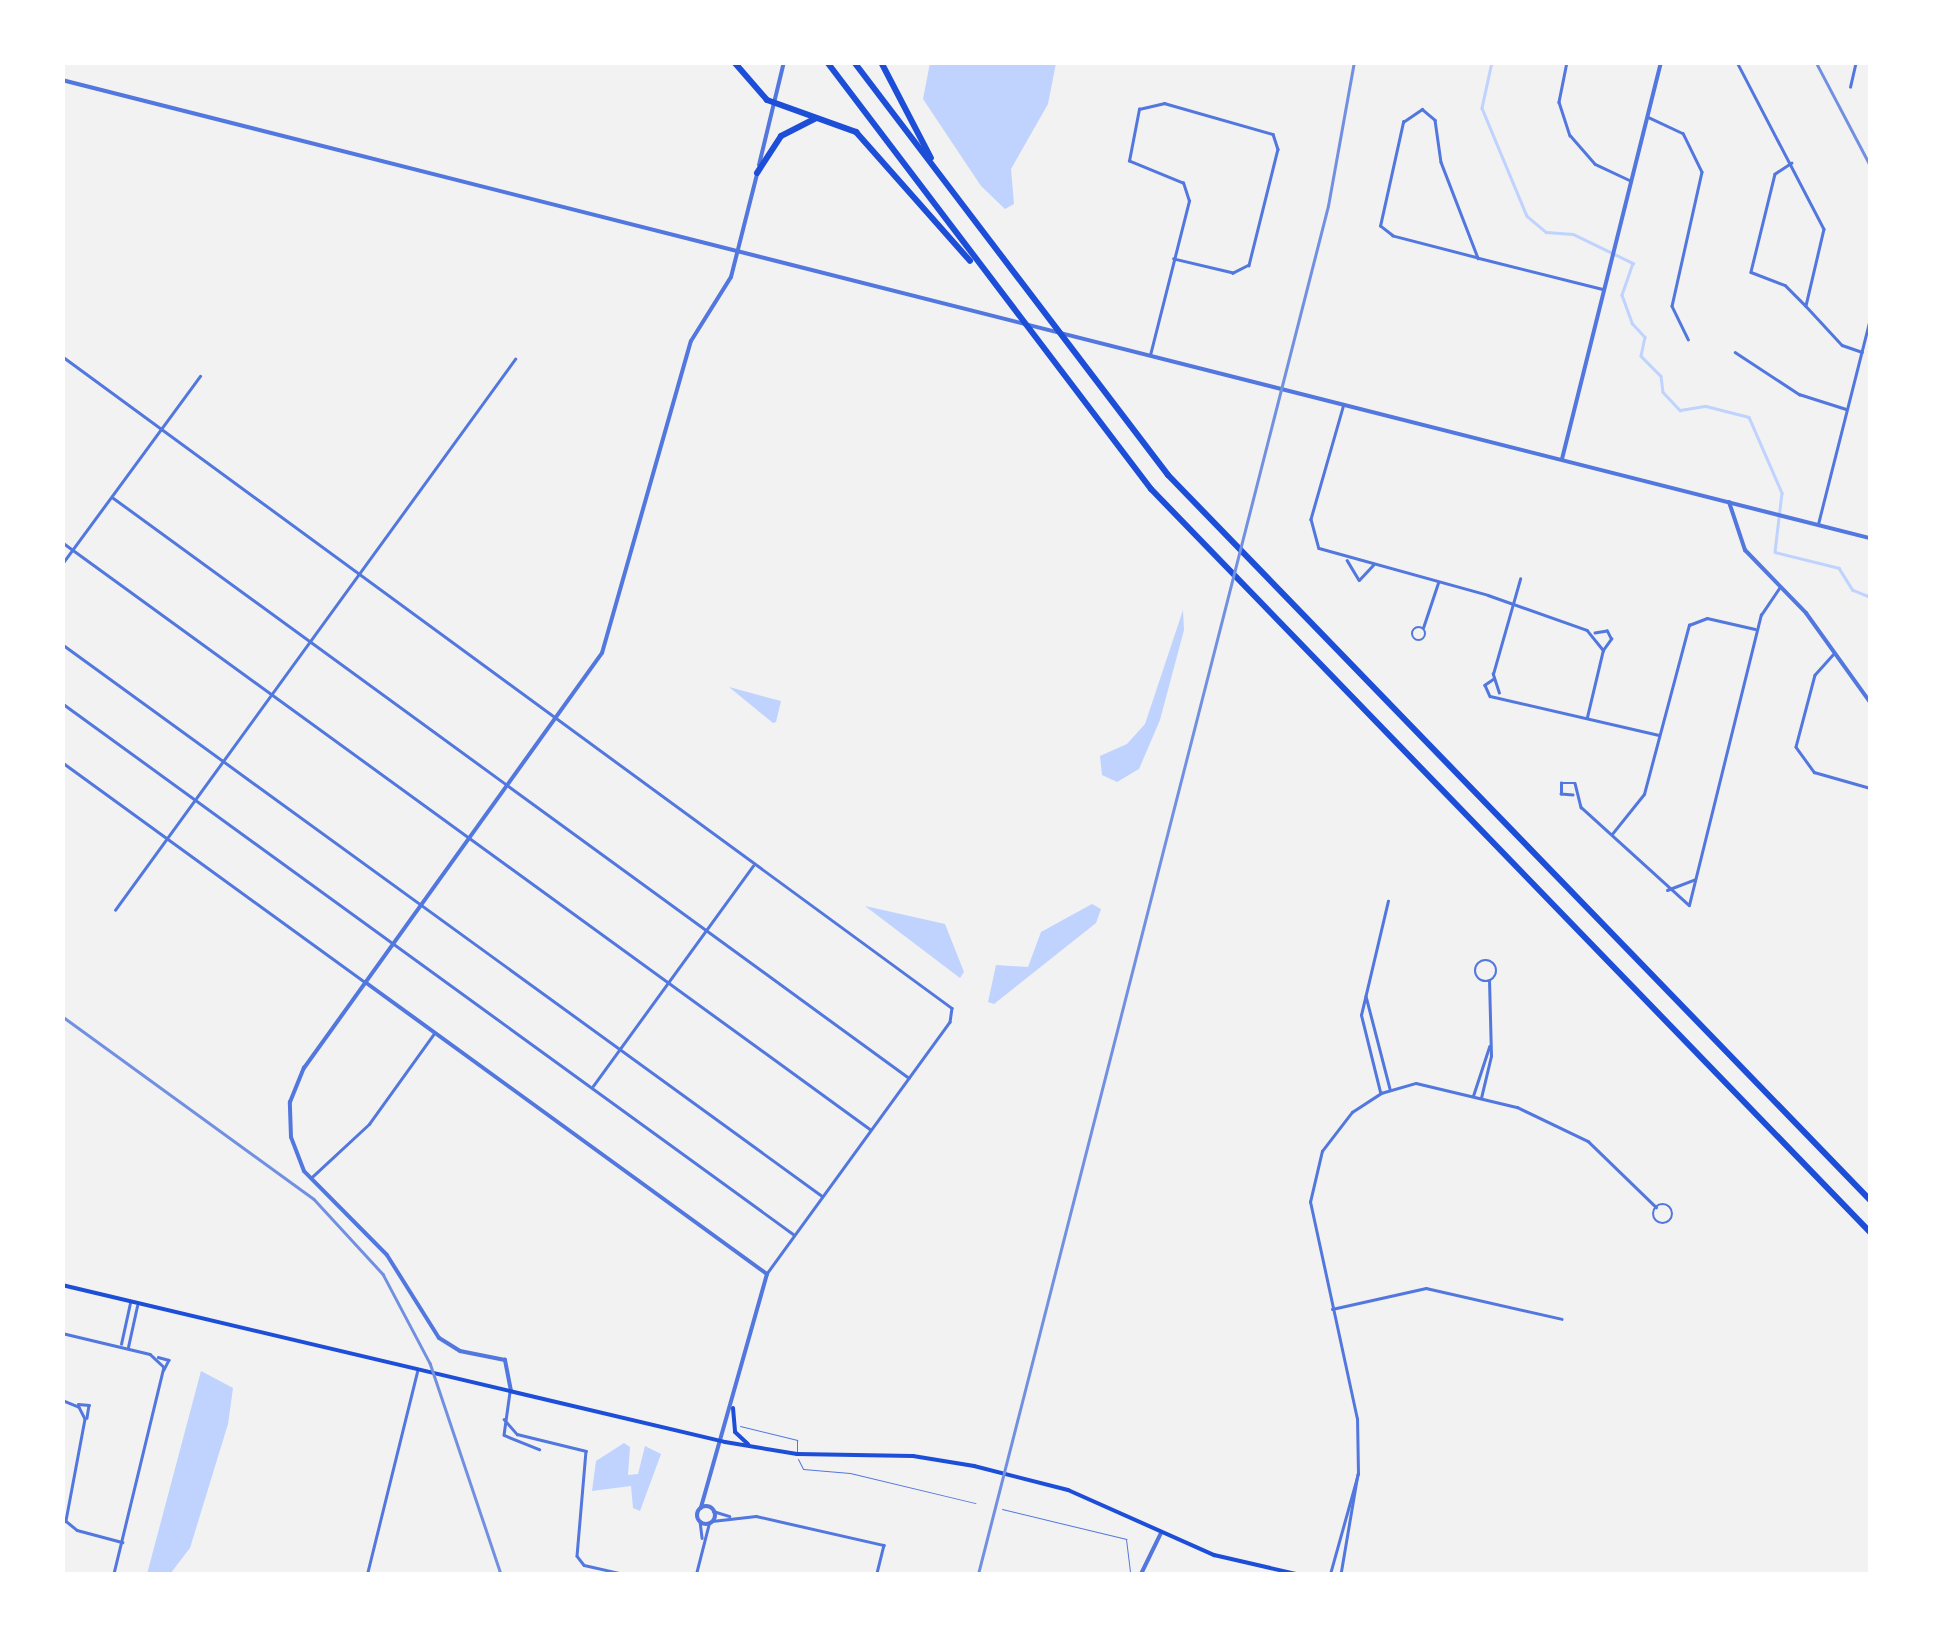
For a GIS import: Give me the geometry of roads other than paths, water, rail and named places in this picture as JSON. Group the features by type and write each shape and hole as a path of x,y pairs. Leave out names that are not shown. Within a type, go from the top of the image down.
{"highway":[{"path":"734,62 758,94 774,103 827,119 880,152 992,284"},
{"path":"827,62 1124,458 1870,1232"},
{"path":"854,62 1072,357 1224,534 1870,1200"},
{"path":"881,62 941,177"},
{"path":"757,173 781,136 808,119 827,119"}],"main road":[{"path":"62,1286 725,1442 798,1454 899,1455 1027,1478 1161,1533 1296,1574"},
{"path":"733,1408 735,1432 751,1447"}],"street":[{"path":"539,1449 507,1440 504,1419 510,1391 505,1360 460,1351 439,1338 387,1255 311,1178 291,1137 292,1093 365,982 556,719 606,643 691,341 728,284 738,252 784,62"},
{"path":"1567,62 1559,102 1570,135 1595,164 1632,180"},
{"path":"1562,458 1661,62"},
{"path":"1737,62 1794,162 1825,234 1806,306"},
{"path":"1850,87 1856,62"},
{"path":"62,80 1870,538"},
{"path":"1150,356 1187,191 1183,183 1130,160 1138,109 1164,103 1264,128 1276,138 1249,265 1233,273 1174,259"},
{"path":"1478,258 1441,162 1435,120 1425,110 1410,111 1380,208 1381,230 1478,258 1605,290"},
{"path":"1648,117 1682,134 1702,172 1672,306 1688,339"},
{"path":"1794,162 1775,174 1751,272 1784,285 1842,345 1862,352"},
{"path":"1818,524 1870,318"},
{"path":"1735,352 1799,394 1848,409"},
{"path":"62,356 953,1012 766,1274 725,1442 711,1490 701,1508 702,1539 696,1574"},
{"path":"115,910 515,358"},
{"path":"1860,360 1870,362"},
{"path":"62,564 200,376"},
{"path":"1344,404 1310,526 1318,548 1439,581 1593,634 1610,633 1587,717"},
{"path":"112,496 909,1078"},
{"path":"1729,502 1745,550 1836,652 1870,702"},
{"path":"62,542 871,1130"},
{"path":"1346,558 1359,580 1373,565"},
{"path":"1520,579 1494,679 1484,690 1659,735"},
{"path":"1423,628 1439,581"},
{"path":"1573,795 1610,836 1688,906 1757,630 1766,602 1781,586"},
{"path":"1610,836 1644,794 1689,625 1706,618 1757,630"},
{"path":"1593,634 1603,650"},
{"path":"62,644 823,1197"},
{"path":"1836,652 1815,675 1796,748 1814,772 1870,788"},
{"path":"1494,679 1500,694"},
{"path":"62,702 795,1235"},
{"path":"62,762 766,1274"},
{"path":"592,1088 754,864"},
{"path":"1666,890 1696,878"},
{"path":"1386,1091 1361,1026 1388,901"},
{"path":"1482,1098 1490,1046 1489,982 1498,969 1485,959 1475,971 1489,982"},
{"path":"1366,989 1386,1091"},
{"path":"311,1178 369,1124 435,1033"},
{"path":"1473,1096 1490,1046"},
{"path":"1341,1574 1358,1474 1357,1419 1311,1225 1313,1178 1335,1131 1386,1091 1416,1083 1482,1098 1568,1128 1656,1206 1668,1205 1670,1221 1656,1222 1656,1206"},
{"path":"1331,1310 1426,1288 1562,1319"},
{"path":"120,1346 130,1302"},
{"path":"127,1348 138,1303"},
{"path":"62,1333 169,1360 114,1574"},
{"path":"157,1358 164,1370"},
{"path":"367,1574 418,1369"},
{"path":"62,1400 88,1404 64,1517 71,1526"},
{"path":"76,1405 85,1419"},
{"path":"504,1419 512,1432 586,1450 577,1556 584,1565 624,1574"},
{"path":"1330,1574 1358,1474"},
{"path":"702,1539 711,1522 711,1490"},
{"path":"701,1508 730,1517"},
{"path":"700,1522 763,1517 884,1545 877,1574"},
{"path":"62,1528 71,1526 123,1542"},
{"path":"1141,1574 1161,1533"}],"lane":[{"path":"740,1426 798,1440 803,1470 850,1473 975,1503"},
{"path":"1002,1509 1126,1539 1130,1574"}],"water":[{"path":"930,63 1056,63 1048,104 1011,169 1014,204 1005,209 981,186 923,99"},
{"path":"1183,610 1184,630 1160,720 1139,769 1117,782 1102,775 1100,756 1127,744 1145,724"},
{"path":"729,687 781,701 776,722 773,723"},
{"path":"1092,904 1101,909 1096,923 994,1004 988,1002 996,965 1028,967 1041,932"},
{"path":"865,906 945,924 964,972 960,978"},
{"path":"201,1371 233,1388 228,1424 190,1548 170,1574 147,1574"},
{"path":"624,1443 630,1447 628,1475 638,1474 645,1446 661,1454 640,1511 633,1508 631,1486 592,1491 596,1461"}],"waterway":[{"path":"1492,62 1482,108 1527,216 1546,232 1573,234 1633,263 1622,295 1632,323 1645,337 1641,356 1661,376 1663,392 1680,410 1706,406 1749,417 1782,493 1775,552 1839,568 1853,590 1870,597"}],"railway":[{"path":"978,1574 1328,206 1354,62"},
{"path":"1816,62 1870,165"},
{"path":"62,1016 314,1199 383,1274 430,1363 501,1574"}]}
